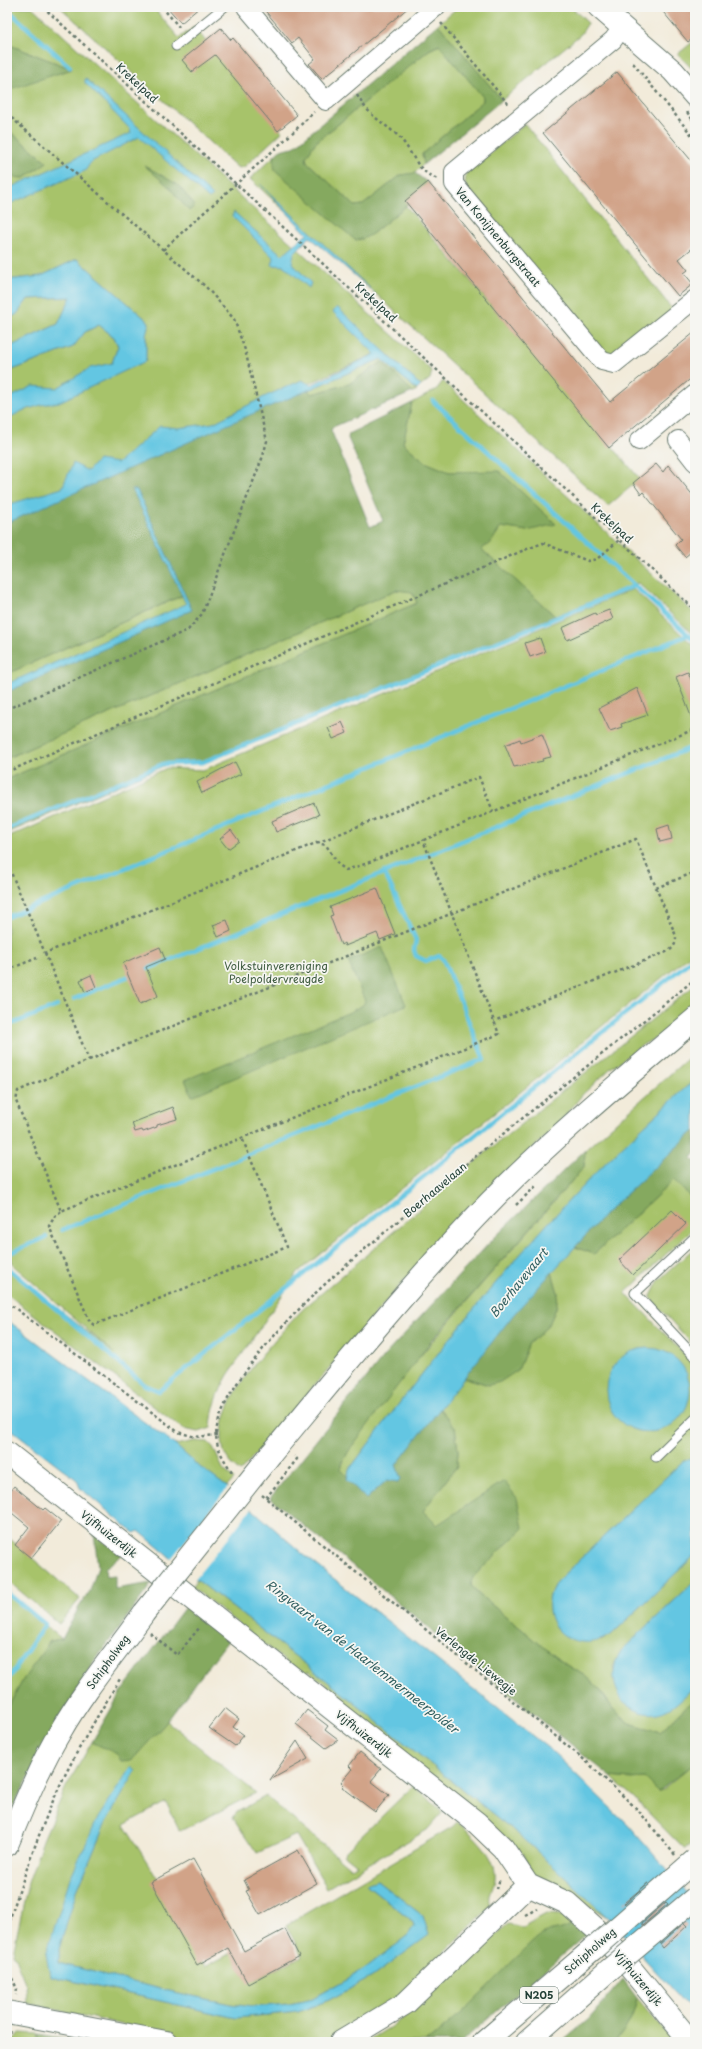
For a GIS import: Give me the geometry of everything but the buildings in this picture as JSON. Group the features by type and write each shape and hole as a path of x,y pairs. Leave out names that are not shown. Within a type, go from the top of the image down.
{"main road":[{"path":"599,7 641,45 673,71 695,96"},
{"name":"Schipholweg","path":"7,1844 22,1808 59,1732 99,1674 146,1622 237,1497 271,1454 425,1270 490,1202 588,1110 695,1019"},
{"name":"Vijfhuizerdijk","path":"7,1453 477,1823 503,1848 528,1885 566,1903 578,1911 627,1964 690,2042"},
{"name":"Schipholweg","path":"484,2042 593,1949 687,1860"},
{"path":"341,2042 406,2003 528,1885"},
{"name":"N205","path":"527,2042 609,1970 695,1898"},
{"path":"7,2012 166,2042"}],"street":[{"path":"246,7 326,101 431,8"},
{"name":"Van Konijnenburgstraat","path":"622,28 612,40 454,172 454,184 602,361 614,364 695,299"},
{"path":"639,441 695,394"},
{"path":"678,440 695,462"}],"lane":[{"path":"176,46 224,7"},
{"path":"695,1237 635,1293 695,1356"},
{"path":"656,1457 695,1419"}],"path":[{"name":"Krekelpad","path":"43,7 235,184 308,249 695,610"},
{"path":"162,7 187,37"},
{"path":"431,8 520,118"},
{"path":"641,45 630,59 695,139"},
{"path":"349,81 360,101 371,115 397,134 406,144 418,167 431,177 454,184"},
{"path":"163,250 211,205 263,162 326,101"},
{"path":"7,114 206,287 234,319 246,350 254,394 267,440 263,456 202,614 196,623 188,630 7,709"},
{"path":"7,772 522,551 543,544 588,561 601,555 619,540"},
{"path":"695,652 692,659 695,665"},
{"path":"316,843 326,845 338,864 346,870 695,729"},
{"path":"45,953 479,777 493,811"},
{"path":"61,1211 16,1101 18,1091 89,1060 636,839 676,936 676,943 669,951 494,1021"},
{"path":"242,1138 287,1247 94,1325 90,1322 49,1226 55,1216 61,1211 499,1034 423,840"},
{"path":"7,862 89,1060"},
{"path":"656,888 695,872"},
{"path":"7,970 37,958"},
{"name":"Boerhaavelaan","path":"217,1435 217,1425 221,1414 238,1382 264,1347 307,1300 475,1156 695,979"},
{"path":"510,1211 538,1184"},
{"path":"7,1302 178,1432 196,1437 217,1435 221,1456 233,1473"},
{"path":"266,1498 297,1459"},
{"name":"Verlengde Liewegje","path":"260,1494 587,1762 638,1810 687,1860"},
{"path":"156,1638 177,1655 210,1614"},
{"name":"Schipholweg","path":"145,1636 146,1622"},
{"name":"Schipholweg","path":"7,1927 34,1847 63,1779 89,1730 122,1676"},
{"path":"559,1739 563,1735"}],"green space":[{"path":"7,7 32,7 432,371 430,379 421,386 383,350 7,520 7,372 73,347 85,332 99,325 114,337 118,346 112,363 146,361 146,335 149,322 77,259 41,276 7,280 7,179 12,177 24,178 47,162 7,129 7,88 72,69 7,44"},
{"path":"60,7 153,7 179,38 194,27 282,132 244,167 238,168"},
{"path":"458,7 571,7 588,23 581,34 502,100 438,24"},
{"path":"438,24 502,100 424,164 422,154 483,101 483,97 439,45 429,50 315,143 306,157 307,162 355,206 363,205 401,175 415,173 431,185 372,234 363,239 355,240 275,170 275,155 280,150 294,147"},
{"path":"695,40 695,72 678,54"},
{"path":"7,44 72,69 7,90"},
{"path":"440,45 483,97 483,101 422,154 424,164 415,173 401,175 363,205 355,206 307,162 306,157 315,143 429,50"},
{"path":"525,124 673,310 620,354 610,356 602,353 467,189 465,183 466,173"},
{"path":"7,129 47,162 24,178 12,177 7,179"},
{"path":"276,154 273,161 372,234 406,206 640,479 608,506 250,179"},
{"path":"144,165 178,185 195,206 189,211 168,186"},
{"path":"71,297 58,324 7,348 7,320 17,314 28,299"},
{"path":"381,359 417,390 413,392 382,362 349,384 312,394 307,390"},
{"path":"382,362 413,392 333,427 331,430 370,527 383,521 348,438 349,434 412,403 403,443 425,462 449,472 499,471 556,524 527,531 501,527 490,544 481,549 555,616 206,761 175,761 7,833 7,779 417,603 412,592 396,590 7,758 7,687 189,607 183,595 7,674 7,520 303,386 312,394 349,384"},
{"path":"443,381 695,614 695,636 638,583 555,616 481,549 490,544 501,527 527,531 499,472 449,472 425,462 403,443 412,403 436,390"},
{"name":"Volkstuinvereniging Poelpoldervreugde","path":"633,589 695,647 695,951 298,1272 228,1375 216,1401 211,1428 199,1432 183,1429 7,1294 7,1268 114,1353 14,1266 7,1248 7,838 167,768 203,770"},
{"path":"396,590 412,591 417,603 7,779 7,758"},
{"path":"184,595 189,607 7,687 7,674"},
{"path":"382,947 406,1005 192,1096 185,1080 350,1012 363,1005 365,1001 348,961"},
{"path":"695,985 695,1006 658,1037 644,1044 611,1068 583,1094 560,1122 437,1242 240,1472 237,1470 227,1458 223,1447 222,1429 227,1411 236,1392 248,1373 276,1338 302,1310 490,1149"},
{"path":"695,1052 695,1079 636,1133 593,1176 518,1257 460,1326 404,1398 349,1470 347,1479 341,1470 349,1450 355,1440 392,1391 439,1334 584,1167 585,1150"},
{"path":"695,1130 695,1154 692,1158 695,1161 695,1202 674,1180 594,1254 575,1247 607,1212"},
{"path":"585,1150 584,1167 432,1340 350,1449 342,1463 341,1470 366,1499 387,1480 398,1482 401,1479 396,1465 439,1408 455,1427 458,1451 457,1466 423,1511 437,1525 504,1481 517,1498 523,1528 472,1578 471,1585 477,1593 561,1661 585,1676 600,1690 613,1709 629,1723 660,1732 695,1698 695,1763 658,1792 644,1778 629,1779 611,1777 270,1498 384,1356 494,1238"},
{"path":"674,1180 695,1202 695,1227 625,1293 695,1365 695,1456 682,1462 557,1581 549,1598 549,1610 556,1628 601,1641 611,1635 695,1555 695,1581 621,1651 613,1667 628,1705 638,1710 656,1711 664,1709 672,1705 695,1686 695,1698 660,1732 629,1723 613,1709 600,1690 585,1676 561,1661 477,1593 471,1585 472,1578 523,1528 437,1525 423,1511 457,1466 458,1451 455,1427 439,1408 463,1377 489,1385 518,1370 529,1343 540,1334 550,1322 556,1308 558,1293 552,1272 575,1247 594,1254"},
{"path":"695,1247 695,1283 692,1299 695,1316 695,1347 650,1298 659,1280"},
{"path":"552,1272 558,1293 556,1308 550,1322 540,1334 529,1343 518,1370 500,1382 489,1385 463,1377 513,1314"},
{"path":"195,1441 208,1442 213,1447 223,1469 234,1479 227,1487 197,1465 175,1445"},
{"path":"94,1534 122,1555 105,1568 106,1577 115,1576 115,1589 152,1583 91,1666 7,1817 7,1709 23,1680 50,1641 62,1639 79,1607 90,1591 98,1567"},
{"path":"10,1539 80,1599 59,1624 7,1580 7,1542"},
{"path":"197,1580 331,1684 523,1838 607,1917 565,1891 535,1877 522,1853 504,1836 323,1691 328,1686 308,1671 304,1676 192,1587"},
{"path":"7,1595 62,1639 50,1641 23,1680 7,1709"},
{"path":"188,1603 230,1638 164,1725 132,1760 121,1761 117,1754 92,1742 121,1692"},
{"path":"167,1721 256,1793 180,1831 166,1802 124,1825 160,1883 205,1967 233,1952 249,1983 302,1956 286,1925 452,1827 457,1822 477,1840 489,1854 493,1862 495,1879 490,1895 491,1906 398,1999 338,2036 320,2042 199,2042 27,2003 26,1985 13,1953 28,1883 43,1840 66,1787 92,1742 132,1760","holes":["105,1824 76,1893 59,1949 59,1963 160,1989 230,2004 253,2007 289,2004 309,2000 363,1970 408,1935 415,1925 413,1921 367,1885 377,1880 423,1916 428,1935 372,1977 329,2000 298,2012 236,2018 50,1976 70,1878"]},
{"path":"695,1763 695,1841 685,1850 633,1797 611,1777 629,1779 644,1778 657,1791 663,1790"},
{"path":"413,1786 440,1809 442,1813 427,1830 327,1888 296,1835 257,1853 233,1818 237,1812 266,1796 350,1868 357,1865 343,1854"},
{"path":"546,1914 561,1915 575,1921 568,1928 543,1933 456,2018 426,2042 367,2042 402,2019 508,1924 522,1927"},
{"path":"575,1921 588,1933 461,2042 426,2042 469,2005 537,1938 547,1933 565,1928"},
{"path":"623,1979 637,1998 629,2022 615,2042 562,2042 589,2019"},
{"path":"637,1998 674,2042 615,2042 629,2022"},
{"path":"20,2033 38,2034 37,2042 12,2042"},
{"path":"38,2034 88,2042 37,2042"}],"water":[{"path":"85,78 213,196 209,199 139,137 91,162 85,171 7,205 7,189 131,133 130,129 85,83"},
{"path":"260,184 376,294 310,237 294,253 292,263 311,283 309,288 284,266 272,265 274,258 232,216 234,212 282,255 307,234"},
{"path":"77,259 149,322 146,335 146,361 59,402 41,405 22,411 7,419 7,399 33,386 57,388 90,368 112,363 118,346 114,337 99,325 85,332 73,347 7,372 7,348 58,324 71,297 28,299 17,314 7,320 7,280 41,276"},
{"path":"337,307 421,386 417,390 381,359 238,420 7,523 7,505 62,488 73,463 88,471 98,460 118,463 160,426 178,428 213,423 266,396 302,380 311,385 375,354 333,312"},
{"path":"132,489 137,490 192,610 7,692 7,684 186,604"},
{"name":"Boerhavevaart","path":"695,1079 695,1130 607,1212 514,1314 396,1465 401,1479 398,1482 387,1480 366,1499 347,1479 349,1470 460,1326 518,1257 579,1190 622,1147"},
{"path":"695,1283 695,1316 692,1299"},
{"name":"Ringvaart van de Haarlemmermeerpolder","path":"7,1320 175,1445 197,1465 227,1487 304,1555 553,1752 627,1824 695,1902 695,2015 607,1917 523,1838 331,1684 192,1576 139,1531 134,1533 80,1488 77,1480 7,1426"},
{"path":"648,1348 664,1351 678,1360 687,1374 690,1390 687,1406 678,1420 664,1429 648,1432 632,1429 618,1420 609,1406 606,1390 609,1374 618,1360 632,1351"},
{"path":"695,1456 695,1555 611,1635 596,1641 582,1642 569,1638 559,1631 552,1621 549,1609 550,1595 557,1581 682,1462"},
{"path":"695,1581 695,1686 669,1709 658,1713 646,1713 635,1710 626,1704 619,1695 615,1685 614,1674 616,1662 621,1651"},
{"path":"131,1767 136,1771 105,1824 76,1893 59,1949 59,1963 160,1989 230,2004 253,2007 289,2004 309,2000 363,1970 408,1935 415,1925 413,1921 366,1884 377,1880 423,1916 429,1935 372,1977 329,2000 298,2012 236,2018 50,1976 46,1954 70,1878 98,1818"}],"pier":[{"path":"229,1486 253,1507 194,1580 170,1560"}],"waterway":[{"path":"7,9 70,67"},
{"path":"433,401 695,641"},
{"path":"7,829 163,764 203,762 634,586"},
{"path":"7,917 688,635"},
{"path":"143,971 695,746"},
{"path":"62,1230 484,1059 443,959 439,956 426,961 416,956 414,950 416,940 384,872"},
{"path":"7,1267 145,1385 159,1391 695,957"},
{"path":"74,999 134,974"},
{"path":"7,1026 57,1006"},
{"path":"7,1256 10,1253 46,1237"},
{"path":"7,1593 45,1624 7,1681"}]}
